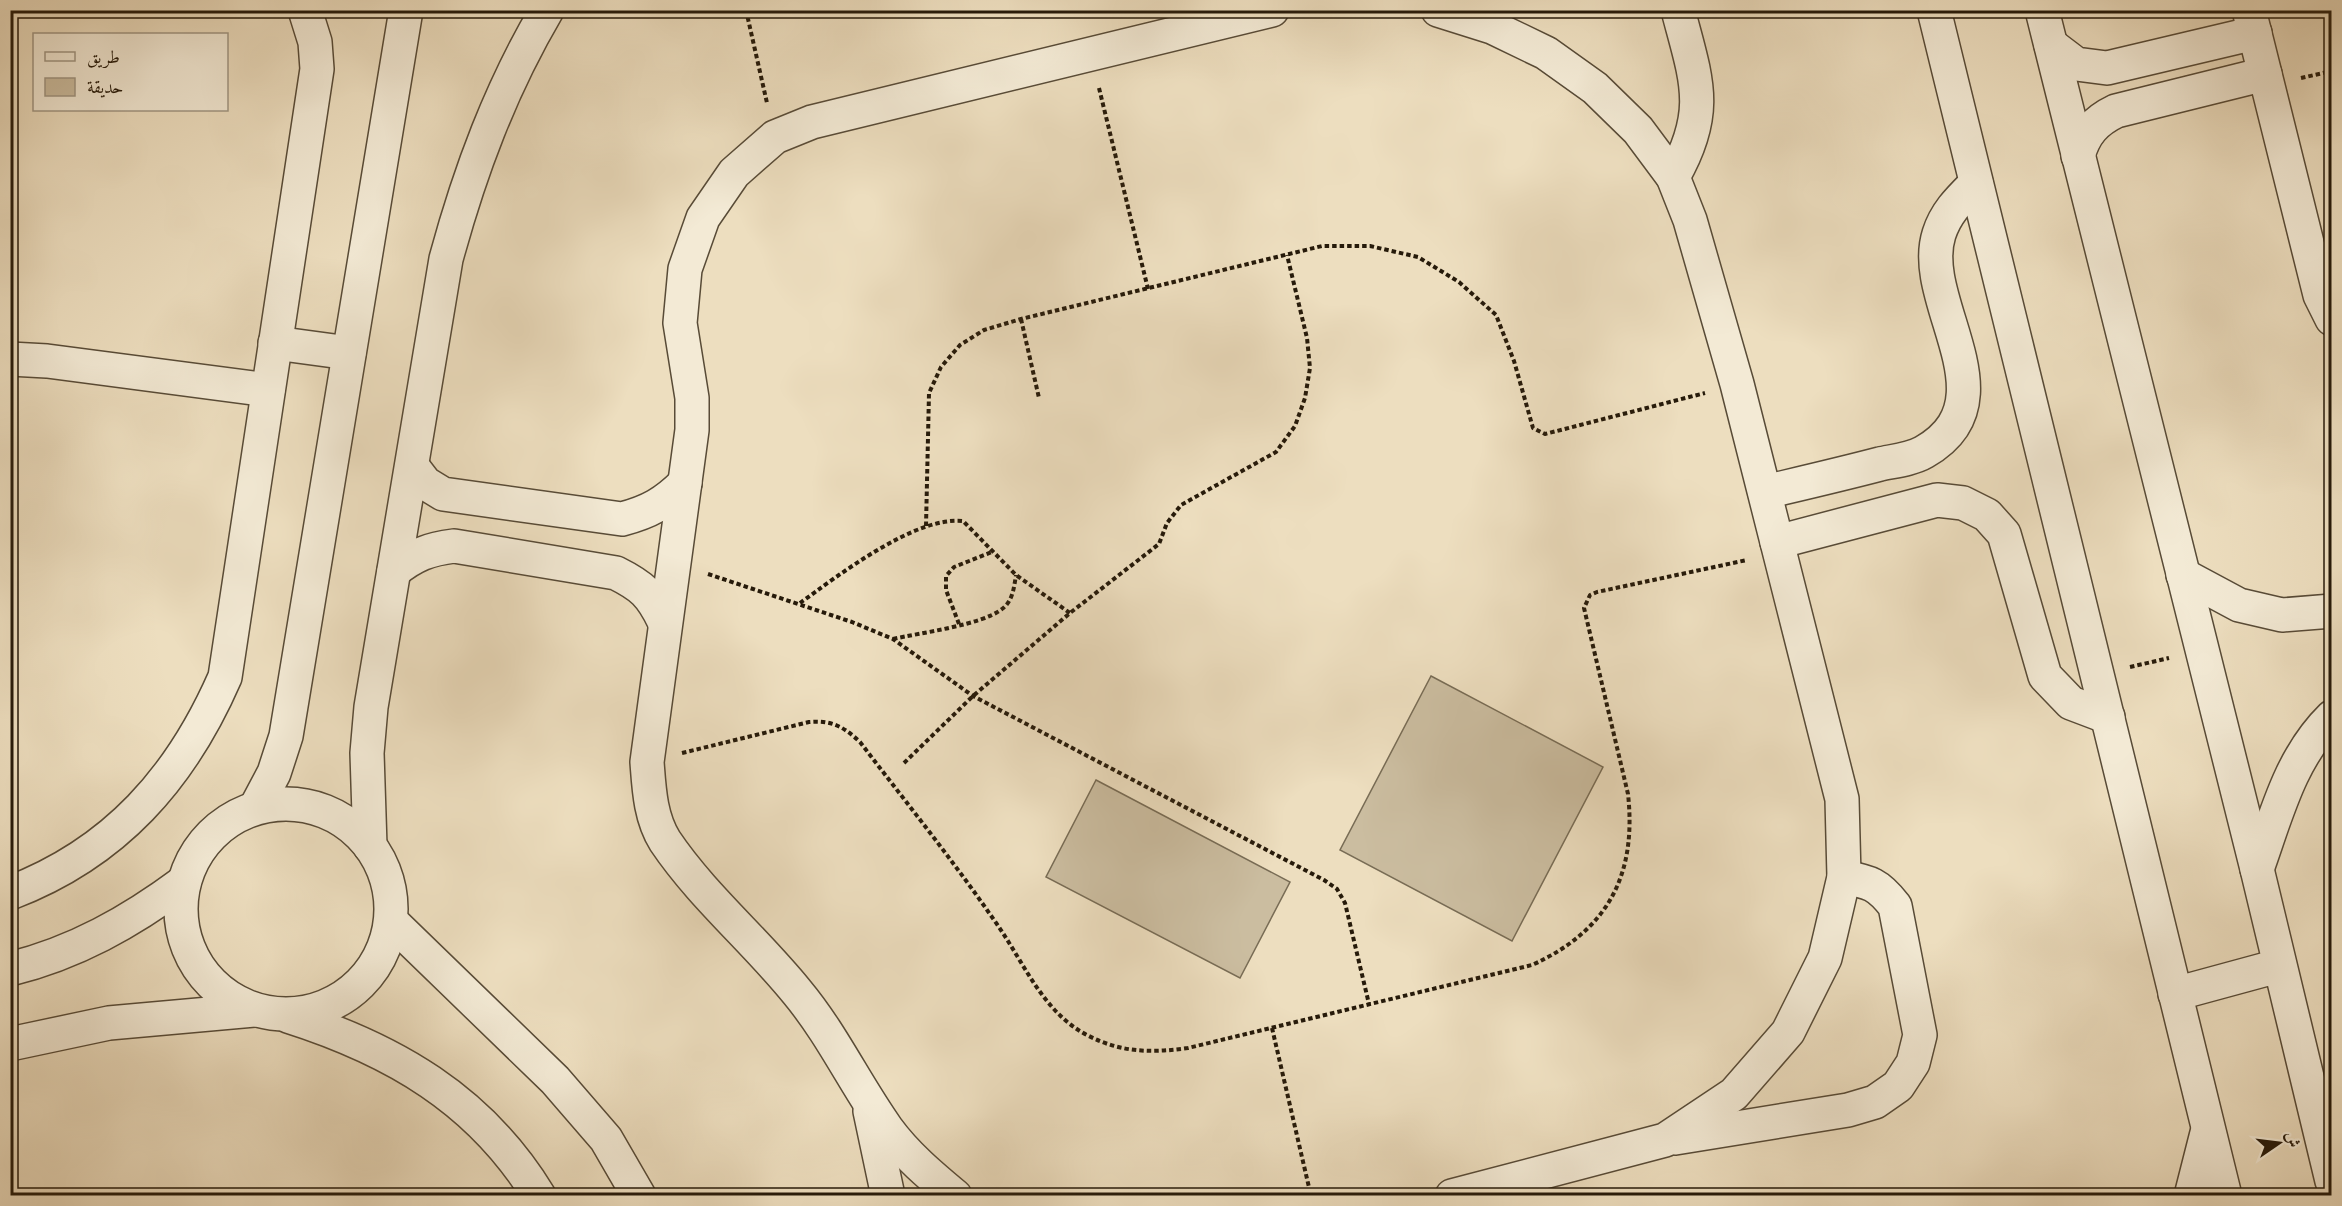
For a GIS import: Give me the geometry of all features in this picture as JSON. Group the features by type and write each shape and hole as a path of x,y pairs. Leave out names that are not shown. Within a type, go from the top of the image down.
{"street":[{"path":"10,893 70,864 107,839 140,810 169,778 209,712 225,677 317,69 315,42 305,10"},
{"path":"256,807 274,773 286,736 406,10"},
{"path":"370,846 367,799 369,730 447,259 465,190 489,124 508,81 547,10"},
{"path":"955,1196 925,1171 888,1129 798,992 688,871 664,839 650,801 647,762 664,621 692,430 692,398 680,323 685,269 703,218 734,173 775,137 812,122 1272,10"},
{"path":"1438,10 1492,27 1556,60 1594,88 1638,130 1674,177 1690,220 1737,384 1842,799 1844,877 1825,958 1788,1032 1734,1094 1665,1140"},
{"path":"1674,177 1695,132 1698,107 1697,82 1678,10"},
{"path":"1934,10 2225,1196"},
{"path":"2042,10 2257,869 2278,966 2331,1181"},
{"path":"2051,45 2076,64 2091,68 2108,68 2252,22 2320,295 2331,319"},
{"path":"2078,156 2082,141 2102,117 2116,111 2265,74"},
{"path":"1765,492 1922,454 1945,438 1959,415 1965,388 1938,268 1938,235 1952,206 1977,183"},
{"path":"275,343 350,353"},
{"path":"10,359 47,361 268,390"},
{"path":"412,466 425,483 444,494 622,519 648,513 668,500 685,483"},
{"path":"1779,547 1937,500 1964,503 1987,515 2004,534 2045,676 2071,703 2108,717"},
{"path":"394,571 412,557 433,548 454,546 616,573 639,584 654,601 664,621"},
{"path":"2183,575 2239,604 2282,615 2331,611"},
{"path":"2257,869 2296,762 2315,733 2331,717"},
{"path":"10,1044 109,1023 269,1012 314,1011 343,998 366,978 383,951 391,921 388,881 370,846 339,817 298,803 256,807 223,823 198,849 184,882 181,922 194,960 219,991 269,1012 341,1033 396,1059 446,1092 491,1133 539,1196"},
{"path":"1452,1196 1665,1140 1848,1110 1875,1102 1898,1086 1913,1063 1920,1035 1899,923 1894,906 1884,892 1870,882 1844,877"},
{"path":"10,969 44,961 81,946 151,907 184,882"},
{"path":"391,921 555,1080 606,1139 639,1196"},
{"path":"2175,994 2278,966"},
{"path":"867,1094 888,1196"},
{"path":"2191,1196 2208,1128"}],"path":[{"path":"746,10 775,137"},
{"path":"1091,54 1148,289"},
{"path":"926,526 930,393 941,367 960,345 984,330 1021,319 1322,246 1370,246 1418,257 1459,282 1496,315 1514,361 1533,428 1545,434 1737,384"},
{"path":"904,763 973,696 1070,613 1159,544 1167,523 1181,506 1276,452 1295,426 1305,398 1310,368 1307,338 1287,255"},
{"path":"1021,319 1039,398"},
{"path":"800,604 882,549 926,526 947,519 963,521 1017,575 1070,613"},
{"path":"647,762 809,722 827,720 845,728 860,742 995,921 1035,986 1057,1014 1086,1035 1119,1049 1154,1053 1188,1048 1532,965 1560,952 1584,934 1604,911 1619,884 1628,855 1632,825 1628,794 1584,608 1590,595 1779,547"},
{"path":"959,624 946,590 946,576 954,567 992,552"},
{"path":"673,562 800,604 892,639 973,696 1337,889 1345,903 1369,1004"},
{"path":"892,639 984,618 1003,609 1013,593 1017,575"},
{"path":"2097,675 2202,650"},
{"path":"1272,1028 1311,1196"}],"green space":[{"path":"1431,676 1603,767 1512,941 1340,850"},
{"path":"1096,780 1290,882 1240,978 1046,877"}]}
